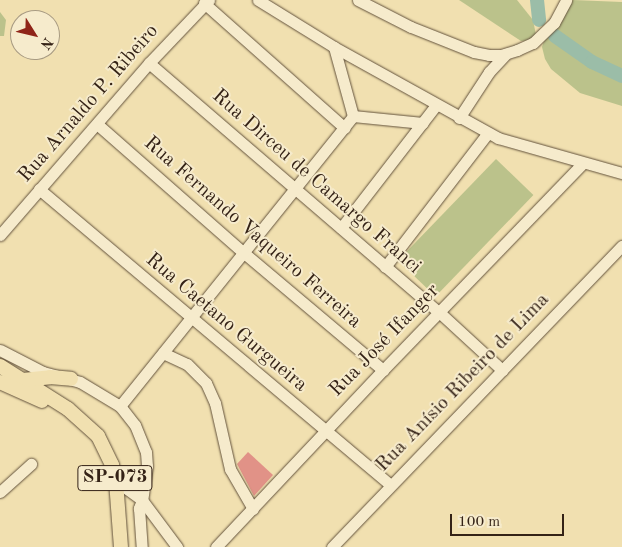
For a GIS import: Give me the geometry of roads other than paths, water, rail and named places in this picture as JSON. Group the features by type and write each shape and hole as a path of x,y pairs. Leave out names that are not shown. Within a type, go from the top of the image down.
{"main road":[{"name":"SP-073","path":"0,366 68,409 98,436 112,465 116,481 120,547"},
{"path":"22,380 50,377 71,379"},
{"name":"SP-073","path":"0,382 81,420"}],"street":[{"path":"258,0 334,48 498,138 622,173"},
{"path":"358,0 411,27 474,52 489,55 506,54 533,43 554,23 566,0"},
{"path":"206,2 345,128"},
{"name":"Rua Arnaldo P. Ribeiro","path":"0,235 149,63 206,2"},
{"path":"120,406 353,116 334,48"},
{"path":"459,118 489,72 506,54"},
{"name":"Rua Dirceu de Camargo Franci","path":"149,63 439,312 502,370"},
{"path":"341,228 436,105"},
{"path":"353,116 422,123"},
{"name":"Rua Fernando Vaqueiro Ferreira","path":"97,124 244,253 383,370"},
{"path":"385,267 488,133"},
{"name":"Rua José Ifanger","path":"216,547 383,370 583,163"},
{"name":"Rua Caetano Gurgueira","path":"39,189 390,485"},
{"name":"Rua Anísio Ribeiro de Lima","path":"332,547 622,246"},
{"path":"0,350 43,372 71,379 94,389 120,406 138,432 146,452 147,466 139,508 142,547"},
{"path":"163,353 187,364 206,383 215,403 230,469 253,509"},
{"path":"0,492 31,464"},
{"path":"116,481 142,500 177,547"}],"waterway":[{"path":"537,0 539,20"},
{"path":"555,36 592,62 622,76"}]}
